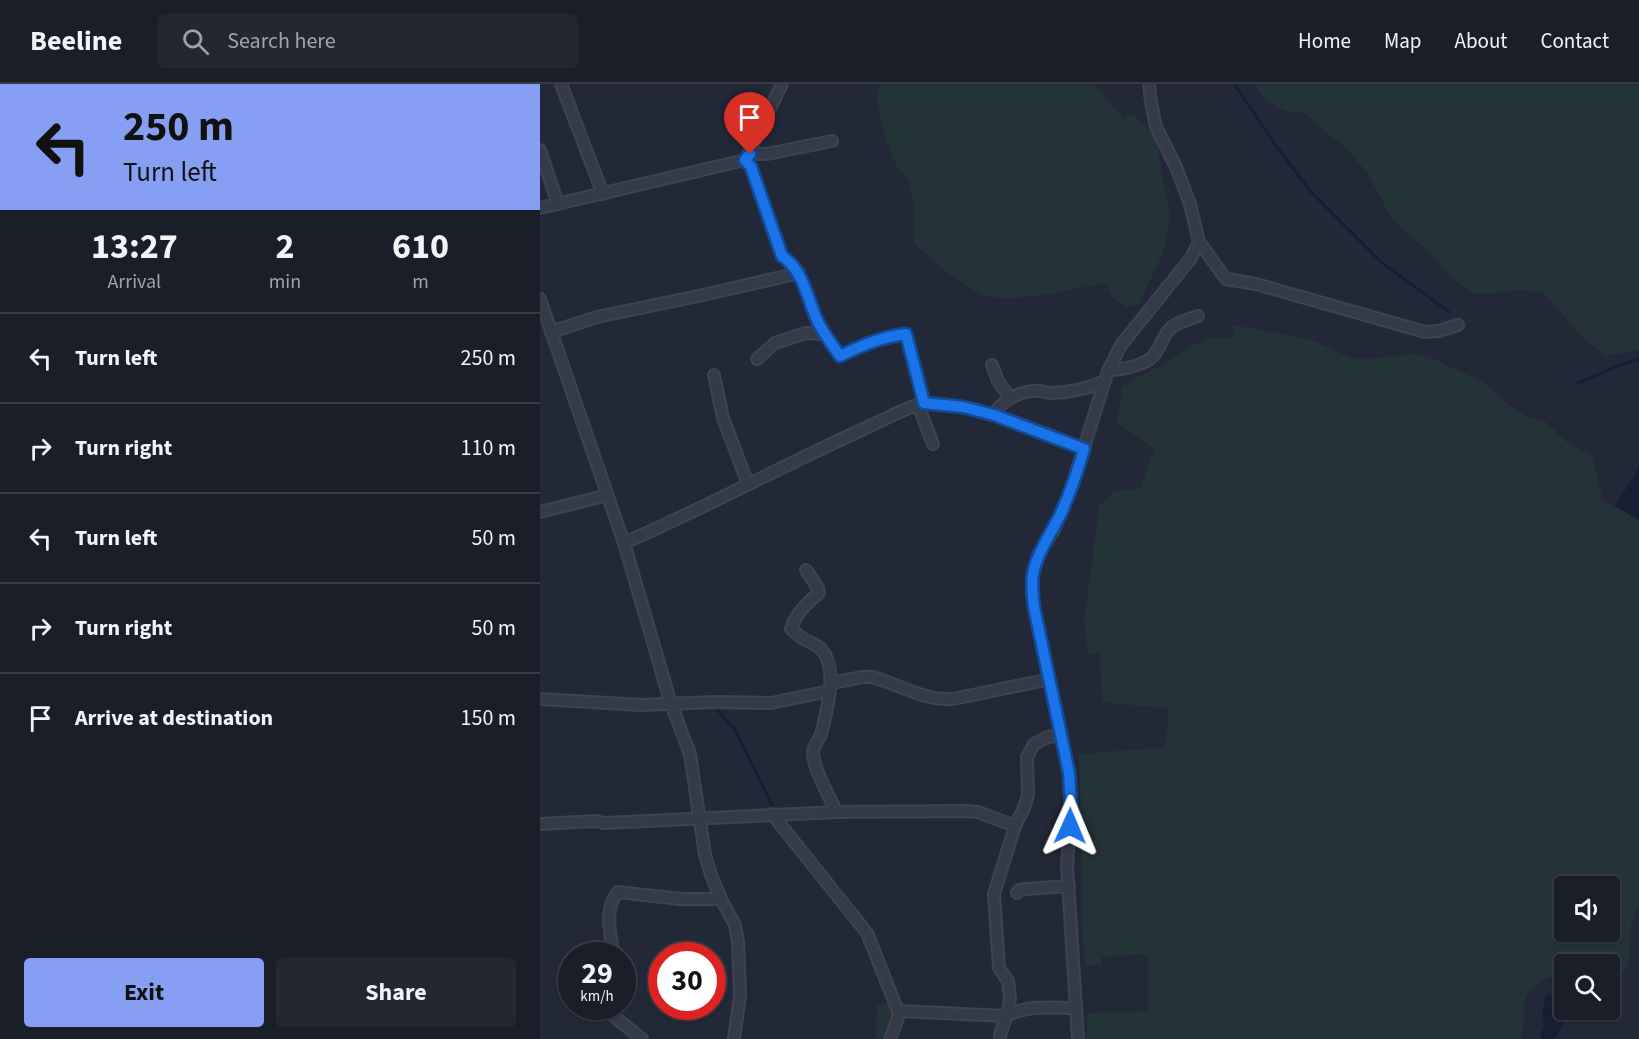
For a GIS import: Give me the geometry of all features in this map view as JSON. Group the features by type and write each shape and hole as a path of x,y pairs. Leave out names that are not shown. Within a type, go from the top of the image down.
{"street":[{"path":"561,84 603,194"},
{"path":"782,84 747,157 782,256 799,273 817,321 840,356 868,342 906,334 921,404 933,444"},
{"path":"1149,84 1156,127 1176,166 1190,204 1199,242 1226,279 1256,284 1425,332 1439,331 1458,325"},
{"path":"540,208 747,157 832,141"},
{"path":"540,150 558,204"},
{"path":"1077,1039 1067,866 1071,806 1069,773 1034,607 1033,574 1039,553 1053,530 1070,492 1103,382 1121,345 1191,258 1199,242"},
{"path":"547,330 799,273"},
{"path":"540,299 547,330 624,543 671,704 690,754 705,855 711,875 735,925 740,995 734,1039"},
{"path":"1108,371 1124,369 1151,358 1169,330 1179,322 1198,316"},
{"path":"757,359 775,343 806,333 825,334"},
{"path":"992,365 998,381 1010,398"},
{"path":"714,375 723,418 748,484"},
{"path":"994,415 998,408 1010,398 1033,391 1050,393 1076,391 1103,382"},
{"path":"624,543 677,520 806,455 921,404 963,407 994,415 1084,449"},
{"path":"540,512 608,495"},
{"path":"806,570 819,593 804,606 791,629 821,649 826,657 830,687 822,734 813,748 813,754 820,780 837,812"},
{"path":"540,699 641,705 715,702 771,704 863,677 873,677 942,700 1049,680"},
{"path":"1000,1039 1010,999 1008,981 999,968 994,894 1015,826 1028,795 1027,757 1034,744 1048,737 1061,735"},
{"path":"540,824 837,812 969,811 1015,826"},
{"path":"772,814 867,933 898,1011 898,1018 890,1039"},
{"path":"1017,893 1019,890 1026,889 1069,886"},
{"path":"612,942 608,919 614,897 618,892 680,899 721,899"},
{"path":"898,1011 1007,1016 1016,1011 1031,1008 1076,1008"},
{"path":"618,1020 642,1039"}],"shaded area":[{"path":"880,84 1094,84 1124,119 1133,114 1150,129 1158,146 1170,216 1161,257 1139,304 1127,307 1119,302 1111,295 1106,283 1042,295 994,297 973,290 938,265 914,244 913,199 908,180 896,165 886,141 876,98"},
{"path":"1254,84 1639,84 1639,350 1605,356 1582,337 1544,293 1519,290 1473,293 1455,281 1427,250 1393,221 1366,171 1342,145 1304,113 1285,111 1264,99"},
{"path":"1233,325 1309,339 1354,359 1412,354 1429,357 1481,381 1511,406 1525,415 1546,422 1565,441 1592,455 1603,500 1639,520 1639,907 1631,925 1628,963 1620,976 1620,954 1554,954 1554,976 1539,983 1526,998 1521,1039 1086,1039 1088,1013 1148,1011 1148,954 1102,957 1101,965 1085,965 1082,925 1079,754 1165,747 1169,709 1103,702 1099,654 1088,653 1084,623 1099,506 1114,491 1140,489 1154,449 1117,423 1122,387 1209,338 1233,338"},
{"path":"890,1002 895,1011 885,1039 876,1039 877,1004"}],"water":[{"path":"1639,468 1639,520 1615,506"},
{"path":"1546,994 1554,997 1554,1020 1565,1020 1555,1039 1540,1039 1544,1024 1542,1013"}],"waterway":[{"path":"1234,84 1311,192 1381,262 1449,312"},
{"path":"1578,383 1639,359"},
{"path":"714,706 735,730 772,805"}],"route":[{"path":"750,154 745,160 751,167 782,256 799,273 817,321 840,356 868,342 906,334 924,403 963,407 994,415 1084,449 1070,492 1053,530 1039,553 1033,574 1032,591 1069,773 1070,826"}]}
